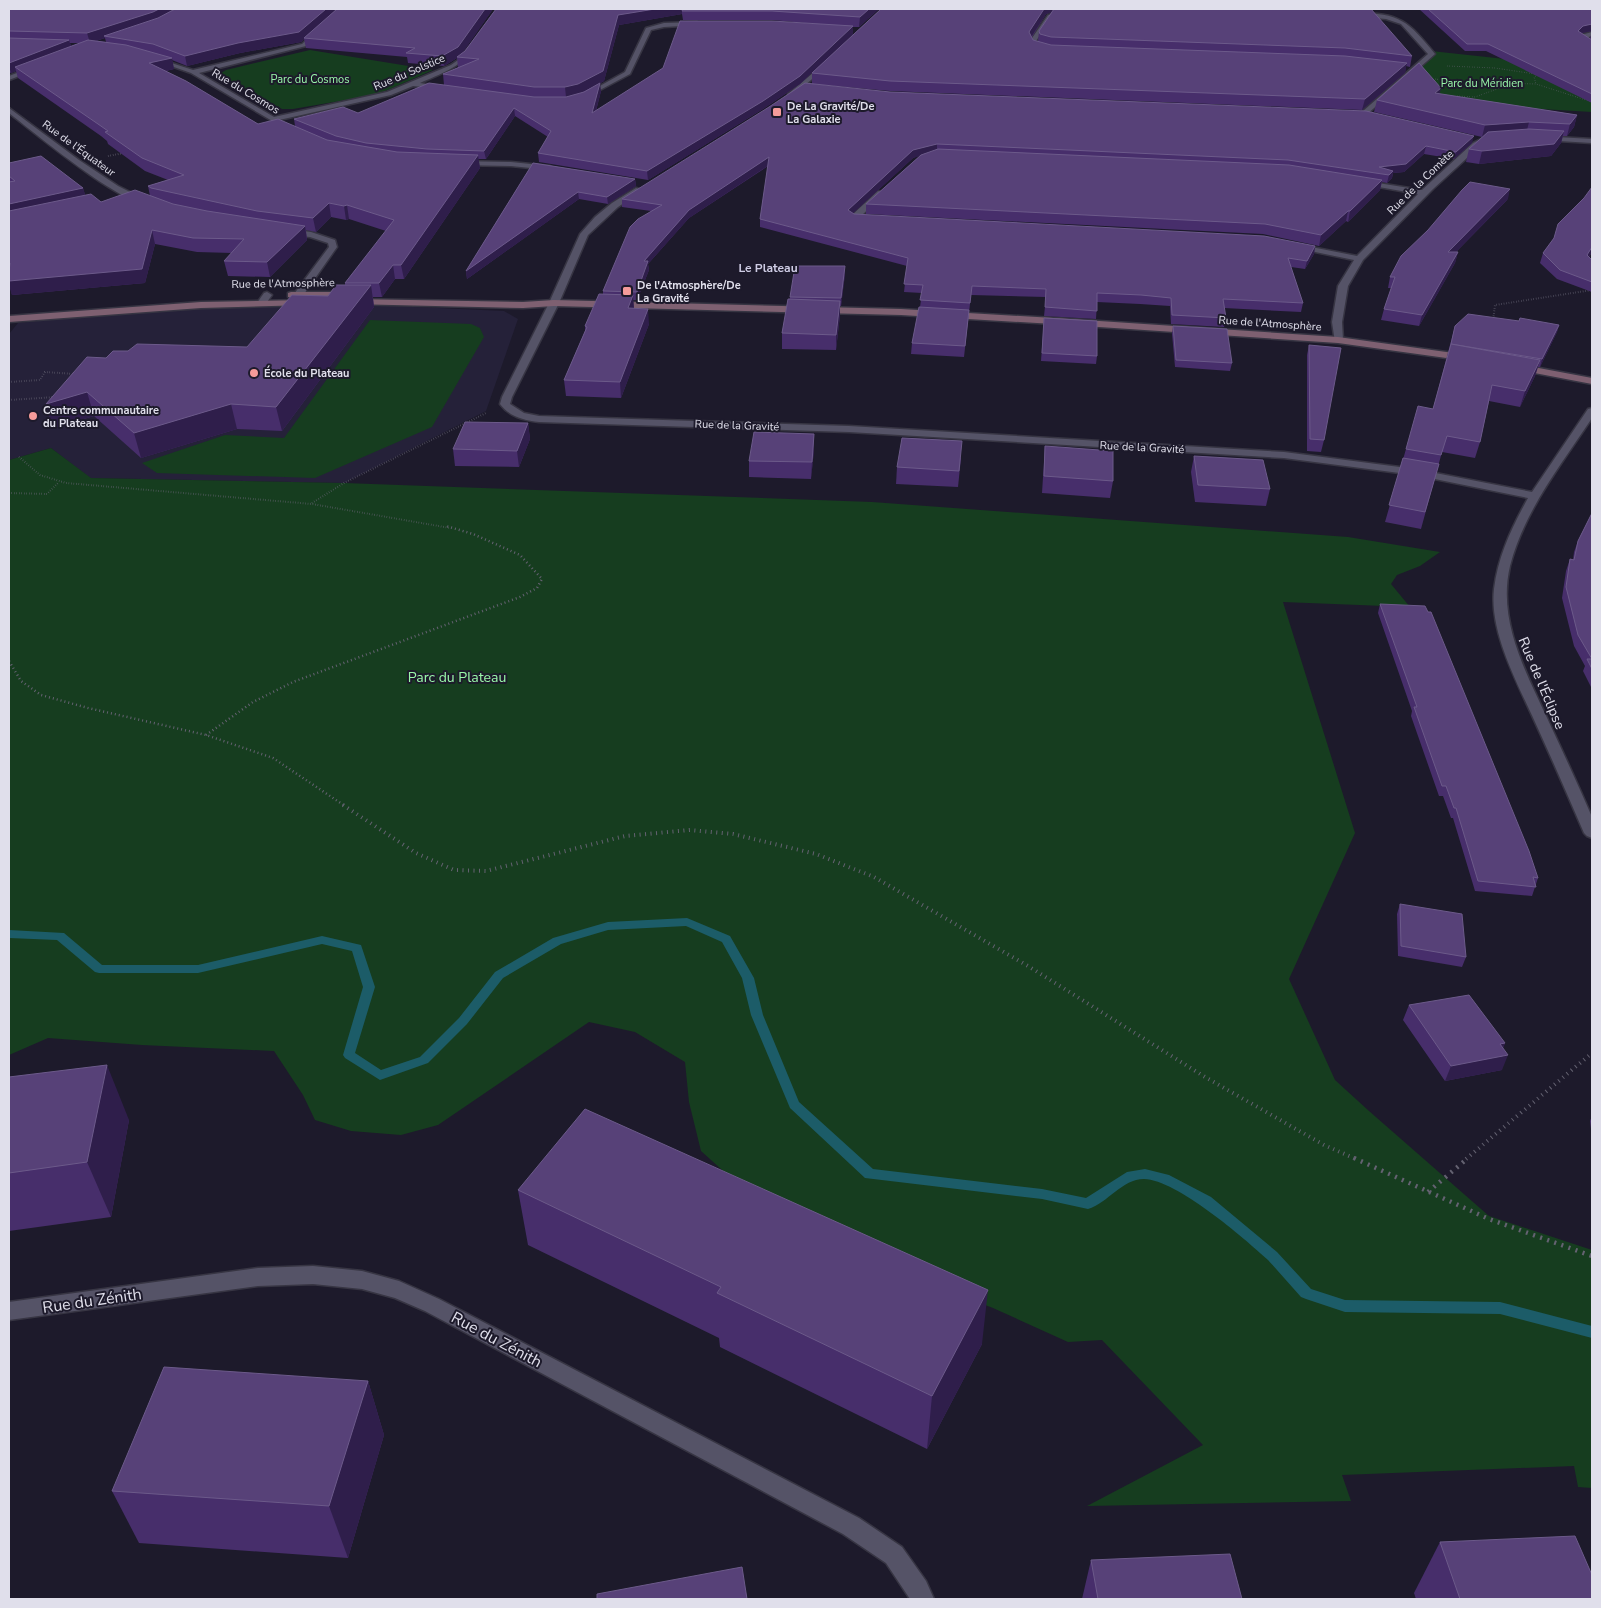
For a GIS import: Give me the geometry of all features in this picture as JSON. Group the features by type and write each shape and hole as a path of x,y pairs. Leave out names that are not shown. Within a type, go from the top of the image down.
{"street":[{"path":"193,72 304,45 343,9"},
{"path":"1055,51 1042,49 1033,44 1047,18 1056,14 1080,12"},
{"path":"1348,15 1386,17 1403,23 1432,54 1369,114 1356,113"},
{"path":"574,99 582,97 628,72 648,29 664,25 703,24"},
{"path":"1592,34 1582,36 1581,38 1592,44"},
{"name":"Rue du Solstice","path":"273,119 375,98 413,84 453,66 463,59 473,45"},
{"name":"Rue du Cosmos","path":"148,57 193,72 301,135"},
{"path":"781,101 808,86 831,60"},
{"path":"9,78 44,65"},
{"path":"1400,69 1411,73"},
{"path":"413,84 449,89"},
{"name":"Rue de l'Équateur","path":"9,110 76,162 115,188 151,204"},
{"path":"1535,138 1592,141"},
{"name":"Rue de la Comète","path":"1338,340 1337,322 1342,286 1359,259 1478,140 1495,140"},
{"path":"448,163 511,164 556,170"},
{"path":"1349,180 1424,193"},
{"path":"505,404 554,303 584,234 641,182"},
{"path":"874,219 854,218 890,185"},
{"path":"117,199 133,196"},
{"path":"276,231 311,235 332,242 330,253 298,299"},
{"path":"1281,243 1359,259"},
{"name":"Rue de l'Atmosphère","path":"9,319 265,299 522,305 554,303 901,312 1338,340 1480,360"},
{"path":"1507,365 1592,381"},
{"name":"Rue de la Gravité","path":"505,404 510,411 520,416 539,419 848,429 1284,455 1415,472 1536,496"},
{"name":"Rue de l'Éclipse","path":"1592,411 1536,496 1509,547 1500,591 1501,611 1516,664 1592,833"},
{"name":"Rue du Zénith","path":"9,1311 267,1277 313,1275 352,1279 399,1290 432,1305 851,1526 894,1555 918,1588 922,1599"}],"path":[{"path":"1421,65 1495,68 1538,74 1547,73"},
{"path":"1411,73 1460,82 1536,84 1592,102"},
{"path":"1536,84 1534,77 1538,74"},
{"path":"1454,96 1475,97 1512,83"},
{"path":"76,162 124,153"},
{"path":"1493,323 1495,305 1592,290"},
{"path":"9,382 40,380 45,372 82,375"},
{"path":"9,400 62,395"},
{"path":"312,504 344,483 505,404"},
{"path":"19,457 35,473 48,480 59,482 312,504 444,526 473,534 520,555 542,579 537,588 520,597 309,675 276,690 243,708 224,724 206,735"},
{"path":"9,493 46,494 59,482"},
{"path":"9,661 21,681 42,694 88,708 206,735 273,758 416,853 454,870 486,871 625,836 690,830 733,834 816,854 874,877 1028,966 1205,1078 1316,1140 1489,1220 1592,1256"},
{"path":"1428,1192 1592,1053"}],"shaded area":[{"name":"École du Plateau","path":"289,304 351,304 504,311 518,319 486,411 344,483 90,478 51,448 9,460 9,334 18,323 138,311"}],"green space":[{"name":"Parc du Cosmos","path":"310,50 433,70 388,90 369,96 293,109 282,109 222,76 221,73 226,70"},
{"name":"Parc du Méridien","path":"1431,51 1562,65 1592,76 1592,112 1541,109 1480,109 1388,93 1430,58"},
{"path":"370,320 471,324 480,328 484,337 432,427 315,478 157,473 142,463 225,435 284,438"},
{"name":"Parc du Plateau","path":"51,448 91,478 344,483 872,502 1348,537 1440,552 1420,566 1397,575 1391,584 1410,607 1283,602 1355,833 1289,979 1335,1080 1369,1111 1489,1216 1592,1250 1592,1488 1578,1487 1574,1466 1342,1475 1351,1501 1087,1506 1203,1445 1102,1340 1068,1342 993,1308 869,1261 751,1196 701,1151 689,1102 685,1062 635,1032 589,1022 438,1125 401,1135 351,1131 315,1120 303,1095 274,1051 142,1045 48,1038 9,1055 9,460"}],"building":[{"path":"9,9 159,9 87,33 9,31"},
{"path":"175,9 326,9 299,32 238,43 185,56 153,44 104,36 158,18"},
{"path":"337,9 485,9 458,47 442,56 406,53 415,48 304,38"},
{"path":"496,9 655,9 618,15 603,71 578,84 565,87 534,87 443,74 479,59 457,57 465,51"},
{"path":"683,9 869,9 860,17 772,11 682,11"},
{"path":"881,9 1044,9 1029,32 1033,40 1051,45 1345,56 1407,63 1365,99 890,81 812,73"},
{"path":"1054,9 1371,9 1412,56 1345,48 1051,37 1040,34 1039,31"},
{"path":"1428,9 1592,9 1592,24 1583,26 1578,31 1592,40 1592,94 1488,44 1467,44"},
{"path":"680,21 772,21 853,26 800,76 763,101 647,171 538,153 551,131 514,108 484,151 427,149 366,143 336,136 294,119 343,107 358,113 429,83 534,97 566,97 584,92 600,83 592,113 663,68"},
{"path":"9,38 69,40 9,63"},
{"path":"88,40 126,45 172,58 149,63 186,81 258,124 278,119 327,140 397,152 478,155 401,265 393,265 379,283 345,283 394,220 347,205 329,203 313,218 257,211 151,188 148,186 184,175 142,158 105,132 108,131 15,67"},
{"path":"1419,63 1441,88 1435,93 1577,115 1570,124 1529,122 1485,125 1377,100"},
{"path":"805,83 890,92 1366,111 1474,136 1456,152 1426,146 1406,164 1379,167 1393,171 1389,175 1288,160 937,144 913,150 848,210 854,214 1264,236 1315,246 1307,261 1288,258 1303,303 1223,299 1226,318 1172,315 1171,298 1141,295 1097,293 1097,311 1045,307 1046,289 972,286 970,303 920,300 923,285 904,284 908,258 760,219 769,157 689,210 644,261 648,261 637,292 603,291 630,227 638,219 662,205 622,199"},
{"path":"1529,129 1564,131 1554,144 1482,151 1469,149 1488,132"},
{"path":"938,149 1289,165 1382,180 1350,211 1321,235 1265,224 866,204 921,155"},
{"path":"41,156 83,188 9,204 9,182 15,181 9,176 9,163"},
{"path":"533,163 635,179 607,197 578,192 466,271"},
{"path":"1470,182 1510,189 1448,252 1458,252 1422,315 1384,309 1395,277 1390,277 1401,256 1428,230"},
{"path":"1592,187 1592,247 1587,255 1592,260 1592,282 1560,270 1543,253 1554,238 1558,224 1584,198"},
{"path":"135,190 173,204 305,226 267,262 224,261 244,239 193,238 152,230 142,269 9,281 9,211 91,194 101,202"},
{"path":"795,266 845,266 841,298 790,297"},
{"path":"336,285 371,285 276,407 231,404 134,433 87,392 46,404 87,357 106,358 113,351 128,351 137,344 247,347 292,295 328,296"},
{"path":"599,294 633,295 628,308 648,309 620,382 564,380 587,327 585,326"},
{"path":"788,299 840,301 836,335 782,333"},
{"path":"919,307 969,310 965,346 912,343"},
{"path":"1468,314 1519,321 1520,318 1559,325 1542,359 1451,344 1455,326"},
{"path":"1044,318 1097,321 1097,356 1042,353"},
{"path":"1173,326 1227,329 1232,363 1176,360"},
{"path":"1451,344 1540,360 1525,391 1492,385 1480,442 1447,436 1441,455 1406,449 1418,406 1433,409"},
{"path":"1309,345 1341,348 1324,440 1310,439"},
{"path":"465,422 528,423 517,451 453,449"},
{"path":"754,432 814,434 812,462 749,461"},
{"path":"902,438 962,441 959,471 897,467"},
{"path":"1045,446 1113,451 1113,481 1044,476"},
{"path":"1194,456 1263,460 1270,489 1198,485"},
{"path":"1403,458 1439,464 1425,512 1389,505"},
{"path":"1592,513 1592,659 1578,635 1566,587 1570,559 1574,560 1578,541"},
{"path":"1380,604 1425,606 1428,612 1431,612 1529,851 1538,878 1533,877 1536,887 1478,881 1456,808 1454,808 1446,786 1442,786 1414,707 1417,707"},
{"path":"1587,659 1592,659 1592,669"},
{"path":"1400,904 1462,914 1466,957 1401,946"},
{"path":"1469,995 1505,1043 1500,1044 1508,1055 1451,1066 1409,1005"},
{"path":"107,1065 87,1162 9,1173 9,1077"},
{"path":"585,1109 988,1290 932,1396 717,1293 721,1287 518,1190"},
{"path":"164,1367 368,1381 329,1506 112,1491"},
{"path":"1575,1536 1592,1575 1592,1599 1460,1599 1440,1542"},
{"path":"1230,1554 1242,1599 1098,1599 1091,1560"},
{"path":"742,1567 747,1599 597,1599 597,1594"}],"waterway":[{"path":"9,934 60,936 99,969 198,969 322,940 357,948 369,987 349,1055 380,1075 424,1060 463,1021 499,975 557,941 608,926 687,922 726,939 748,978 757,1015 794,1105 870,1174 1042,1194 1088,1204 1127,1177 1145,1174 1169,1180 1206,1201 1272,1256 1306,1293 1345,1306 1500,1308 1592,1332"}],"place":[{"name":"De La Gravité/De La Galaxie","path":"777,112"},
{"name":"De l'Atmosphère/De La Gravité","path":"627,291"},
{"name":"École du Plateau","path":"254,373"},
{"name":"Centre communautaire du Plateau","path":"33,416"}],"district":[{"name":"Le Plateau","path":"768,268"}]}
